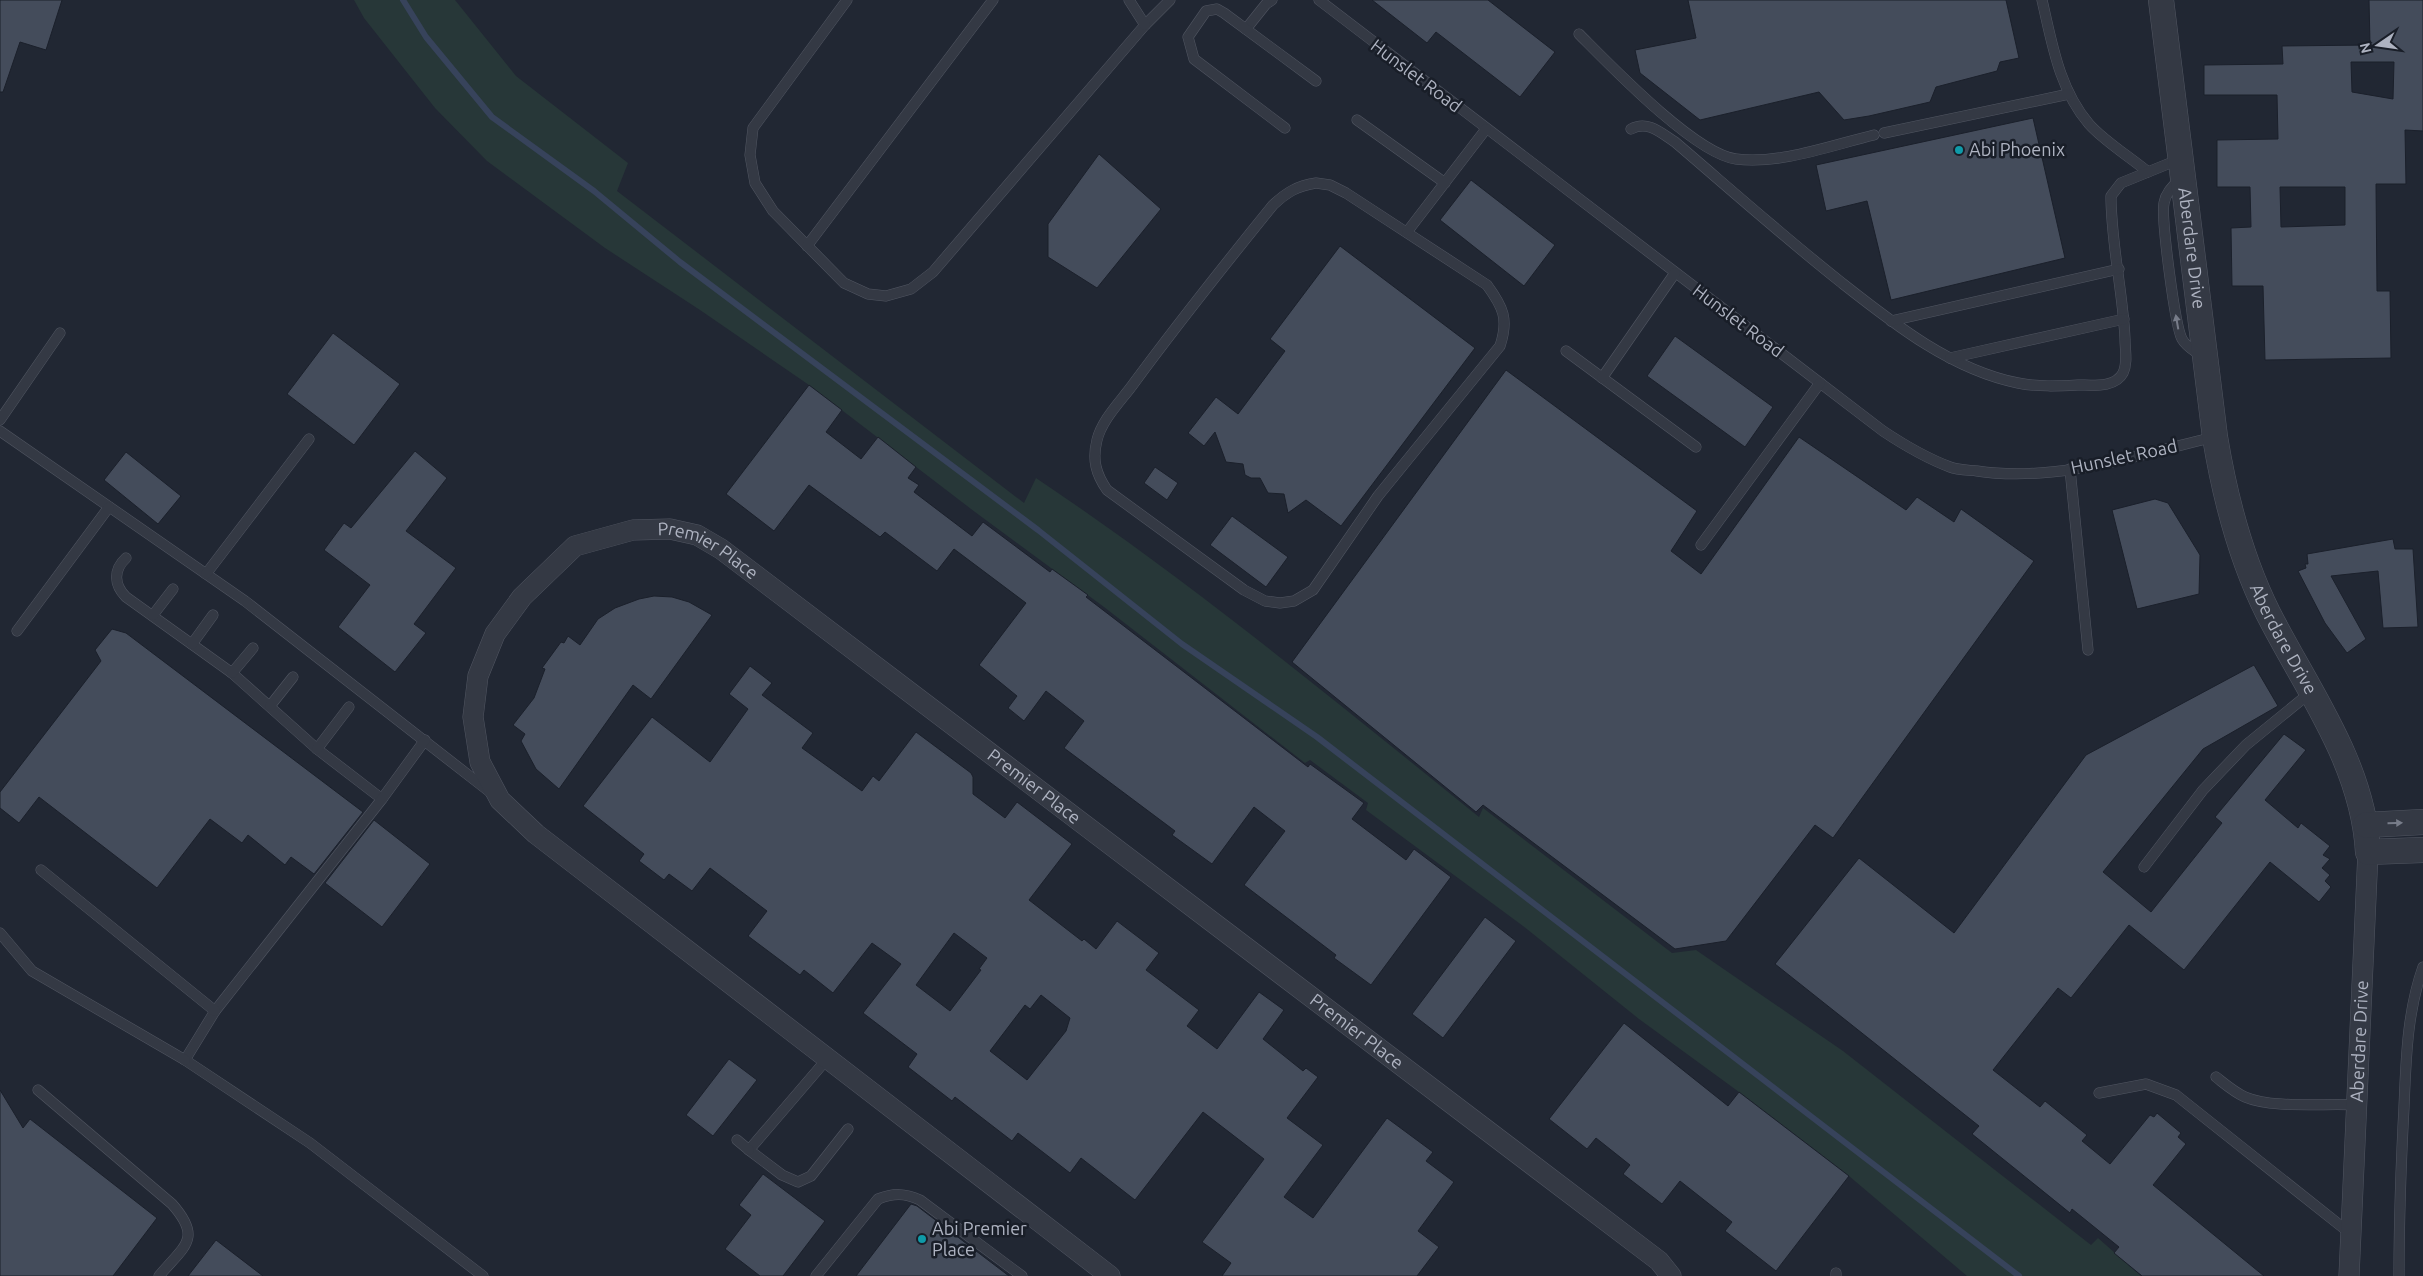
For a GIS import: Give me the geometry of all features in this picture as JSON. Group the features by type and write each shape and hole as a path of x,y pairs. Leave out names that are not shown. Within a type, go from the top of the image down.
{"street":[{"name":"Aberdare Drive","path":"2161,0 2215,437 2223,485 2245,562 2269,614 2342,751 2366,825 2368,852 2350,1276"},
{"name":"Premier Place","path":"1110,1276 536,834 500,800 480,762 473,717 478,676 495,634 522,597 575,546 634,530 670,529 697,535 729,554 1659,1261 1671,1276"},
{"path":"2366,825 2423,822"},
{"path":"2368,852 2423,850"}],"lane":[{"path":"847,0 753,128 750,155 755,183 773,211 844,283 868,294 886,296 911,289 933,272 1145,25 1170,0"},
{"path":"807,246 993,0"},
{"path":"1129,0 1145,25"},
{"path":"1246,28 1266,4 1272,0"},
{"name":"Hunslet Road","path":"1319,0 1882,431 1907,447 1951,467 1994,474 2038,473 2070,469 2215,437"},
{"path":"2042,0 2058,65 2069,94 2089,124 2148,172"},
{"path":"1284,128 1194,58 1189,46 1188,37 1206,11 1216,10 1224,12 1316,81"},
{"path":"1579,34 1644,97 1692,137 1720,155 1734,159 1754,160 1782,157 1879,134 2069,94"},
{"path":"1357,120 1445,183"},
{"path":"1631,129 1641,125 1654,128 1674,142 1814,261 1918,341 1950,358 1996,377 2018,383 2042,386 2114,383 2123,374 2126,364 2124,319 2111,196 2121,183 2148,172 2182,168"},
{"path":"1407,232 1486,129"},
{"path":"1316,183 1330,185 1407,232 1487,285 1498,300 1504,316 1506,330 1500,346 1378,496 1312,590 1294,601 1280,603 1265,602 1217,571 1107,490 1096,473 1094,453 1097,438 1104,424 1151,360 1273,205 1289,191 1301,185 1316,183"},
{"path":"1891,321 2119,269"},
{"path":"1602,378 1675,273"},
{"path":"1950,358 2124,319"},
{"path":"0,420 60,333"},
{"path":"1566,351 1696,447"},
{"path":"1701,545 1820,383"},
{"path":"0,431 245,601 500,800"},
{"path":"206,574 309,439"},
{"path":"2070,469 2088,650"},
{"path":"17,631 109,507"},
{"path":"126,558 120,564 118,571 116,581 119,590 232,673 317,749 382,799"},
{"path":"153,615 173,589"},
{"path":"192,644 213,615"},
{"path":"232,673 254,648"},
{"path":"270,706 293,677"},
{"path":"2144,867 2203,790 2246,745 2312,692"},
{"path":"317,749 349,707"},
{"path":"184,1060 215,1011 382,799 425,740"},
{"path":"41,870 215,1011"},
{"path":"0,933 32,972 184,1060 310,1143 483,1276"},
{"path":"2399,1276 2399,1208 2407,1055 2413,1002 2423,967"},
{"path":"749,1150 827,1059"},
{"path":"2216,1077 2247,1098 2280,1103 2357,1105"},
{"path":"2099,1093 2146,1084 2176,1095 2351,1234"},
{"path":"38,1090 172,1204 184,1218 189,1228 187,1241 159,1276"},
{"path":"738,1140 782,1175 798,1182 811,1176 848,1129"},
{"path":"816,1276 878,1199 892,1194 907,1194 920,1200 1022,1276"}],"shaded area":[{"path":"354,0 455,0 516,76 628,163 617,191 1024,503 1036,478 1093,517 1261,642 1479,817 1483,808 1672,953 1696,950 1843,1051 2091,1245 2098,1238 2141,1276 1967,1276 1849,1176 1639,1019 1523,926 1366,810 1368,803 1310,760 1305,763 1104,607 975,512 809,385 605,248 487,161 435,108 364,18"}],"building":[{"path":"0,0 62,0 46,50 20,42 3,92 0,92"},
{"path":"1372,0 1488,0 1555,52 1520,97 1436,32 1427,43"},
{"path":"1688,0 2006,0 2019,58 2000,62 1997,71 1936,87 1930,102 1869,116 1844,120 1819,92 1700,120 1640,73 1635,50 1696,38"},
{"path":"2369,0 2423,0 2423,131 2405,130 2406,184 2376,184 2377,291 2390,291 2391,358 2265,360 2263,286 2232,286 2231,228 2251,227 2250,187 2217,187 2217,140 2278,139 2277,95 2204,95 2204,65 2283,64 2282,46 2370,45","holes":["2351,62 2394,62 2393,99 2352,92","2280,187 2345,187 2345,225 2281,227"]},
{"path":"2033,118 2065,258 1891,300 1867,201 1826,211 1816,165"},
{"path":"1099,154 1161,209 1097,288 1048,257 1048,224"},
{"path":"1471,180 1555,245 1524,286 1440,220"},
{"path":"1340,246 1475,348 1341,526 1306,500 1288,513 1284,494 1268,493 1260,478 1251,478 1245,475 1243,464 1226,462 1215,432 1204,446 1188,433 1216,397 1238,414 1285,351 1270,339"},
{"path":"333,333 400,384 354,445 287,394"},
{"path":"1675,336 1773,407 1745,447 1647,376"},
{"path":"1506,370 1697,511 1671,551 1701,574 1799,437 1906,510 1917,497 1954,522 1961,509 2034,561 1833,838 1815,825 1726,941 1675,949 1483,805 1476,812 1292,662"},
{"path":"809,385 842,410 826,432 861,459 878,437 916,467 908,478 919,485 914,492 972,536 983,522 1050,572 1052,569 1308,767 1310,764 1364,803 1352,819 1406,860 1414,849 1451,877 1371,985 1334,958 1336,955 1244,885 1285,831 1254,807 1212,864 1172,835 1175,831 1064,748 1084,721 1046,691 1024,721 1008,708 1017,696 979,665 1026,603 954,549 937,571 885,532 880,537 809,485 774,531 726,494"},
{"path":"415,451 447,478 406,531 456,568 414,624 426,633 395,672 338,627 370,585 324,550 344,523 351,528"},
{"path":"126,452 181,496 158,524 104,480"},
{"path":"1155,467 1178,483 1167,500 1144,483"},
{"path":"2155,499 2168,503 2200,555 2199,594 2137,609 2112,510"},
{"path":"1232,516 1288,557 1266,587 1210,545"},
{"path":"2393,539 2395,549 2413,549 2418,627 2383,628 2378,571 2331,576 2366,639 2347,653 2325,623 2298,571 2306,568 2305,564 2308,564 2307,554"},
{"path":"654,596 672,597 689,602 712,615 651,699 633,685 559,789 536,769 521,741 525,734 513,725 534,698 545,669 542,668 561,642 564,643 568,636 580,645 598,619 615,608 639,599"},
{"path":"112,629 126,633 363,812 314,874 291,857 285,865 248,835 242,843 210,819 157,888 39,797 19,823 0,808 0,792 101,661 95,650"},
{"path":"2254,665 2278,706 2203,749 2103,872 2151,912 2222,823 2215,817 2284,734 2306,750 2265,800 2298,828 2301,823 2330,846 2323,855 2330,859 2322,868 2330,875 2325,881 2331,887 2319,902 2270,862 2184,970 2129,925 2071,998 2058,988 1993,1070 2040,1107 2045,1101 2087,1135 2082,1141 2110,1164 2150,1115 2154,1117 2157,1113 2181,1133 2178,1137 2186,1144 2153,1185 2264,1276 2142,1276 2114,1253 2119,1247 2072,1209 2070,1213 1972,1134 1979,1126 1775,964 1859,858 1954,933 2086,755"},
{"path":"750,666 772,683 762,695 813,733 802,748 862,791 873,776 879,781 916,732 971,773 973,777 973,794 1005,818 1017,802 1072,844 1029,900 1082,941 1084,939 1096,949 1117,921 1159,953 1146,970 1199,1010 1187,1026 1217,1049 1259,992 1284,1010 1263,1039 1303,1071 1306,1068 1318,1077 1287,1118 1323,1145 1284,1197 1313,1218 1387,1118 1433,1152 1426,1161 1454,1182 1418,1231 1439,1247 1417,1276 1222,1276 1231,1263 1202,1242 1264,1159 1203,1112 1135,1200 1081,1158 1070,1173 1018,1133 1012,1141 955,1097 952,1101 908,1067 917,1054 863,1013 901,964 872,943 833,993 804,970 800,975 748,936 767,911 710,868 692,891 669,874 664,880 639,861 644,854 583,806 652,717 710,762 748,709 729,694","holes":["954,933 987,958 979,969 981,970 950,1011 916,985","1041,995 1070,1018 1066,1031 1027,1080 990,1051 1025,1005 1030,1009"]},
{"path":"374,820 430,864 382,927 325,883"},
{"path":"1485,917 1516,941 1443,1038 1412,1014"},
{"path":"1624,1023 1728,1106 1739,1092 1849,1176 1776,1271 1725,1231 1732,1222 1680,1181 1662,1204 1623,1174 1630,1165 1596,1138 1587,1149 1549,1119"},
{"path":"729,1059 757,1080 713,1136 686,1115"},
{"path":"0,1090 23,1128 30,1119 157,1218 113,1276 0,1276"},
{"path":"763,1174 825,1221 783,1276 760,1276 725,1249 751,1215 739,1205"},
{"name":"Abi Premier Place","path":"911,1204 917,1206 1009,1276 856,1276"},
{"path":"216,1240 263,1276 188,1276"}],"waterway":[{"path":"403,0 426,37 492,117 594,191 680,262 1038,530 1182,644 1317,737 2019,1276"}],"place":[{"name":"Abi Phoenix","path":"1959,150"},
{"name":"Abi Premier Place","path":"922,1239"}]}
